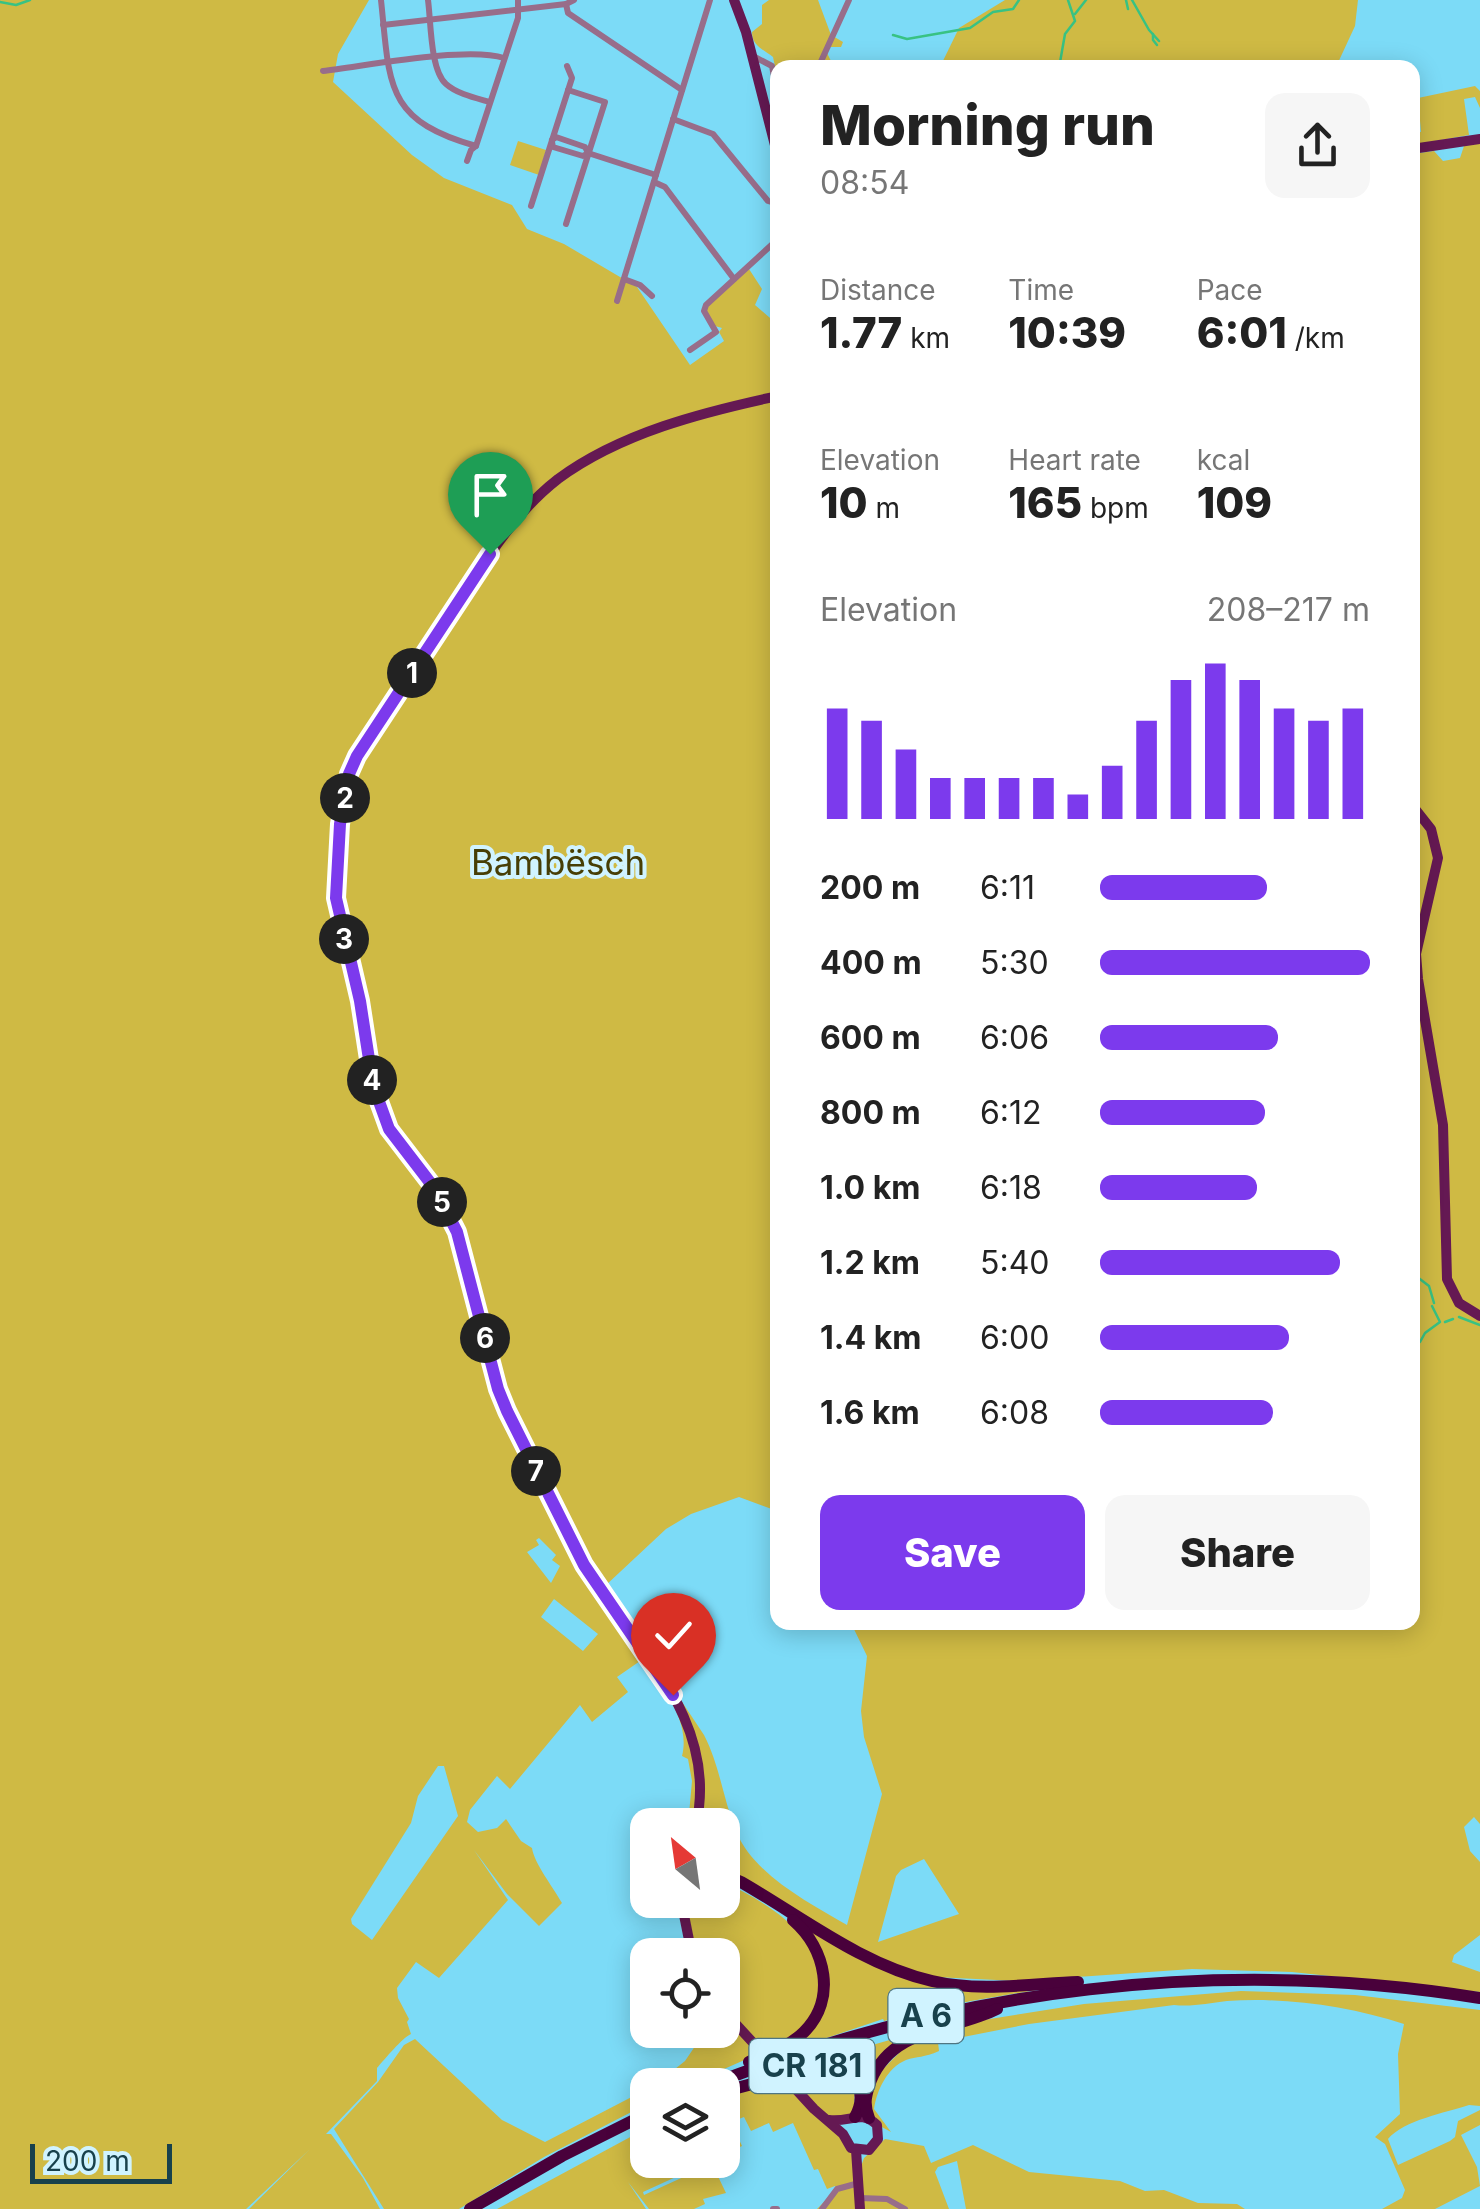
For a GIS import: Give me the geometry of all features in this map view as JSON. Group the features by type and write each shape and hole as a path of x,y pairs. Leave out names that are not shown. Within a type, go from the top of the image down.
{"highway":[{"path":"740,1882 875,1962 934,1982 992,1986 1126,1979 1150,1982"},
{"path":"736,2068 790,2043 806,2031 822,1999 825,1977 821,1960 803,1929 740,1887"},
{"name":"A 6","path":"740,2075 836,2041 928,2016 1028,1996 1150,1982 1322,1980 1480,2002"},
{"name":"A 6","path":"740,2084 882,2034 997,2009 1110,1993 1241,1986 1356,1990 1480,2002"},
{"name":"A 6","path":"854,2123 870,2082 892,2050 921,2033 997,2009"},
{"name":"CR 181","path":"740,2086 832,2064 848,2068 858,2082 860,2109 854,2123"},
{"path":"470,2209 630,2122"},
{"path":"484,2209 630,2130"}],"main road":[{"path":"734,0 770,126"},
{"path":"1420,148 1480,138"},
{"path":"697,1808 699,1768 685,1717 571,1542 498,1389 457,1232 435,1189 396,1141 382,1116 339,918 336,875 346,789 357,756 490,554 521,514 574,468 623,442 770,398"},
{"path":"1420,815 1430,829 1438,858 1420,937"},
{"path":"1420,991 1443,1125 1447,1279 1459,1303 1480,1316"},
{"name":"CR 181","path":"740,2029 829,2120 854,2123"},
{"path":"858,2179 868,2150 879,2134 876,2125 854,2123 847,2144 856,2150 868,2150"},
{"path":"856,2150 860,2204"}],"street":[{"path":"380,0 395,92 409,114 445,137 476,146"},
{"path":"428,0 439,75 448,87 490,102"},
{"path":"468,161 504,58 518,0"},
{"path":"616,301 710,0"},
{"path":"822,60 849,0"},
{"path":"384,25 570,2 568,12 682,90"},
{"path":"323,71 435,58 492,54 504,58"},
{"path":"752,56 770,64"},
{"path":"531,206 572,75 567,66"},
{"path":"566,224 605,102 568,90"},
{"path":"673,119 713,134 770,202"},
{"path":"552,141 556,137 585,147 588,153 655,179 734,279"},
{"path":"690,350 716,332 704,308 770,245"},
{"path":"624,279 640,285 652,296"},
{"path":"822,2209 837,2190 858,2179"},
{"path":"860,2204 887,2199 905,2209"}],"green space":[{"name":"Bambësch","path":"0,0 369,0 338,54 333,82 412,155 444,178 512,205 527,229 564,244 637,287 690,365 724,341 719,332 722,328 715,326 707,315 707,306 749,269 762,289 755,305 770,318 770,1508 739,1497 691,1514 666,1529 605,1586 704,1735 729,1808 690,1808 692,1781 688,1759 682,1756 679,1717 643,1659 617,1677 628,1692 592,1722 580,1705 510,1789 497,1776 470,1810 467,1822 478,1832 497,1828 506,1819 521,1841 532,1848 562,1903 539,1926 507,1894 474,1850 508,1900 439,1978 416,1962 397,1988 411,2034 377,2068 377,2081 326,2134 331,2134 363,2178 380,2209 249,2209 310,2149 246,2209 0,2209","holes":["539,1538 556,1555 552,1560 560,1566 551,1583 527,1552 539,1545","554,1599 598,1634 583,1651 541,1617","438,1766 444,1766 458,1816 372,1940 351,1919 411,1823 418,1796"]},
{"path":"769,0 818,0 831,35 843,42 841,47 829,47 826,51 830,60 774,60 752,37 752,32 762,24 762,5"},
{"path":"1005,0 1358,0 1355,26 1339,60 943,60 959,28"},
{"path":"1475,86 1480,91 1480,108 1475,97 1464,99 1469,135 1420,144 1420,98"},
{"path":"518,141 546,150 539,175 510,165"},
{"path":"1480,143 1480,1824 1474,1817 1464,1827 1470,1851 1480,1862 1480,1935 1454,1955 1452,1962 1480,1972 1480,1992 1292,1972 1192,1969 1020,1981 934,1977 893,1966 740,1880 740,1838 769,1874 847,1925 882,1794 864,1737 861,1711 867,1656 854,1630 1420,1630 1420,153 1434,151 1443,161 1460,158 1464,146","holes":["924,1859 959,1914 878,1942 896,1876"]},
{"path":"740,1890 786,1920 816,1957 821,1978 818,2001 805,2026 766,2051 740,2022 740,1938 692,1938 689,1918 740,1918"},
{"path":"805,1927 907,1978 1054,1987 883,2019 764,2059 792,2045 825,2000"},
{"path":"1241,1991 1355,1995 1480,2010 1480,2106 1469,2105 1426,2118 1388,2139 1398,2165 1450,2141 1455,2137 1458,2121 1480,2110 1480,2125 1461,2135 1477,2167 1480,2186 1435,2209 1382,2209 1402,2198 1405,2190 1385,2144 1375,2137 1400,2114 1398,2054 1404,2024 1317,2004 1249,2000 1174,2005 1029,2024 938,2042 939,2051 906,2060 884,2080 874,2109 891,2132 880,2126 867,2106 878,2074 909,2043 971,2022 1084,2004"},
{"path":"921,2031 891,2049 863,2100 849,2067 775,2073"},
{"path":"740,2035 758,2054 726,2068 676,2068 694,2048 740,2048"},
{"path":"415,2039 502,2120 545,2142 630,2098 630,2113 544,2157 459,2209 384,2209 334,2129 378,2082 404,2045"},
{"path":"831,2067 855,2083 854,2115 830,2120 852,2152 859,2172 864,2158 885,2139 924,2146 931,2163 973,2145 1029,2172 1120,2181 1145,2191 1164,2190 1198,2203 1237,2204 1245,2209 966,2209 957,2161 938,2167 935,2172 949,2209 817,2209 837,2189 827,2189 818,2169 814,2170 793,2123 773,2132 769,2123 751,2131 744,2117 740,2119 740,2093"},
{"path":"630,2137 630,2178 674,2178 643,2192 644,2195 681,2178 719,2178 726,2193 703,2199 705,2204 694,2209 649,2209 628,2182 646,2209 497,2209"}],"waterway":[{"path":"0,2 16,5 30,0"},
{"path":"893,35 907,39 970,28 993,12 1013,9 1019,0"},
{"path":"1060,60 1065,34 1075,21 1068,0"},
{"path":"1075,14 1086,0"},
{"path":"1126,0 1128,9"},
{"path":"1132,0 1159,41"},
{"path":"1153,34 1157,45"},
{"path":"1420,1279 1429,1286 1434,1303"},
{"path":"1420,1342 1440,1322 1432,1306"},
{"path":"1459,1317 1480,1325"},
{"path":"1445,1322 1453,1319"}],"route":[{"path":"490,554 349,774 336,875 339,918 360,1001 377,1102 389,1129 435,1189 457,1232 507,1411 584,1565 673,1695"}]}
